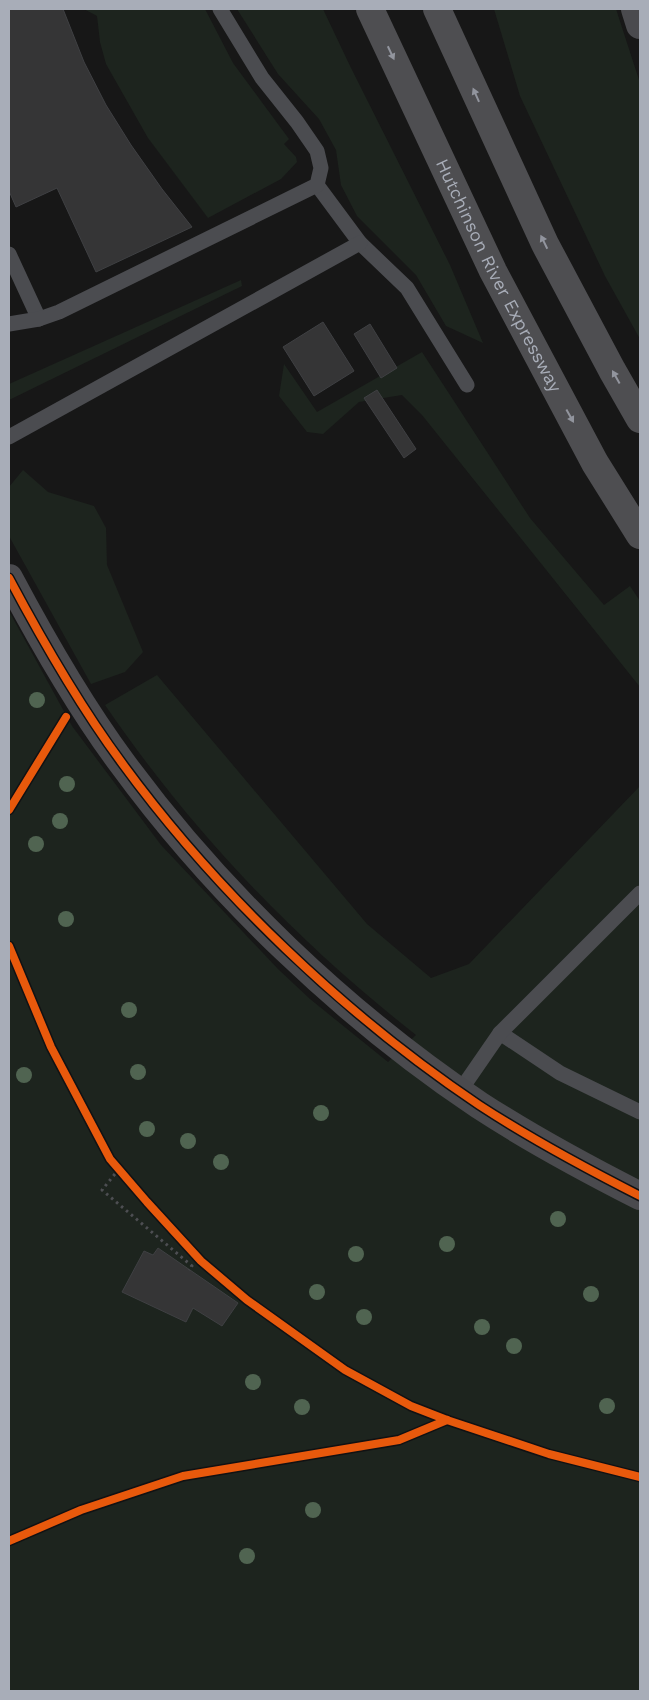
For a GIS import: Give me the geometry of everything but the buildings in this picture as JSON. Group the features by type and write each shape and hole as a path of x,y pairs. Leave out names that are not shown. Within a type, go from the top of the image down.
{"highway":[{"name":"Hutchinson River Expressway","path":"370,9 493,271 592,456 640,535"},
{"path":"437,9 545,244 603,354 640,419"}],"street":[{"path":"635,9 640,25"},
{"path":"9,578 48,650 96,726 144,793 186,843 252,914 312,972 368,1021 460,1091 528,1136 640,1196"}],"lane":[{"path":"220,9 262,78 312,142 320,160 321,168 317,185 360,243 407,288 467,385"},
{"path":"9,324 39,319 59,312 317,185"},
{"path":"9,437 360,243"},
{"path":"9,254 39,319"},
{"path":"460,1091 500,1033 640,893"},
{"path":"500,1033 560,1073 640,1112"}],"path":[{"path":"124,1176 117,1167 102,1190 192,1266 189,1270"}],"shaded area":[{"path":"84,9 205,9 233,63 289,139 284,144 296,157 297,162 281,179 208,218 148,138 106,64 100,42 97,16"},
{"path":"237,9 323,9 450,265 483,343 446,326 416,275 357,216 341,185 336,150 319,119 278,74"},
{"path":"494,9 616,9 640,83 640,339 605,276 520,96"},
{"path":"241,280 242,286 9,400 9,384"},
{"path":"422,352 530,518 604,605 630,586 640,601 640,687 422,415 402,395 359,402 323,434 307,432 279,396 284,364 317,412"},
{"path":"23,470 48,492 94,506 106,528 107,565 143,652 125,672 91,684 9,536 9,487"},
{"path":"9,611 72,726 161,845 278,969 310,999 388,1062 416,1035 371,999 329,961 248,882 173,797 105,705 157,675 367,924 431,978 469,964 640,786 640,1691 9,1691"}],"cycle path":[{"path":"9,578 62,673 122,763 199,859 241,905 332,992 429,1070 518,1130 640,1196"},
{"path":"9,810 66,717"},
{"path":"9,946 51,1047 110,1159 201,1261 247,1300 345,1370 411,1406 549,1454 640,1477"},
{"path":"9,1541 81,1510 183,1476 399,1440 447,1420"}]}
